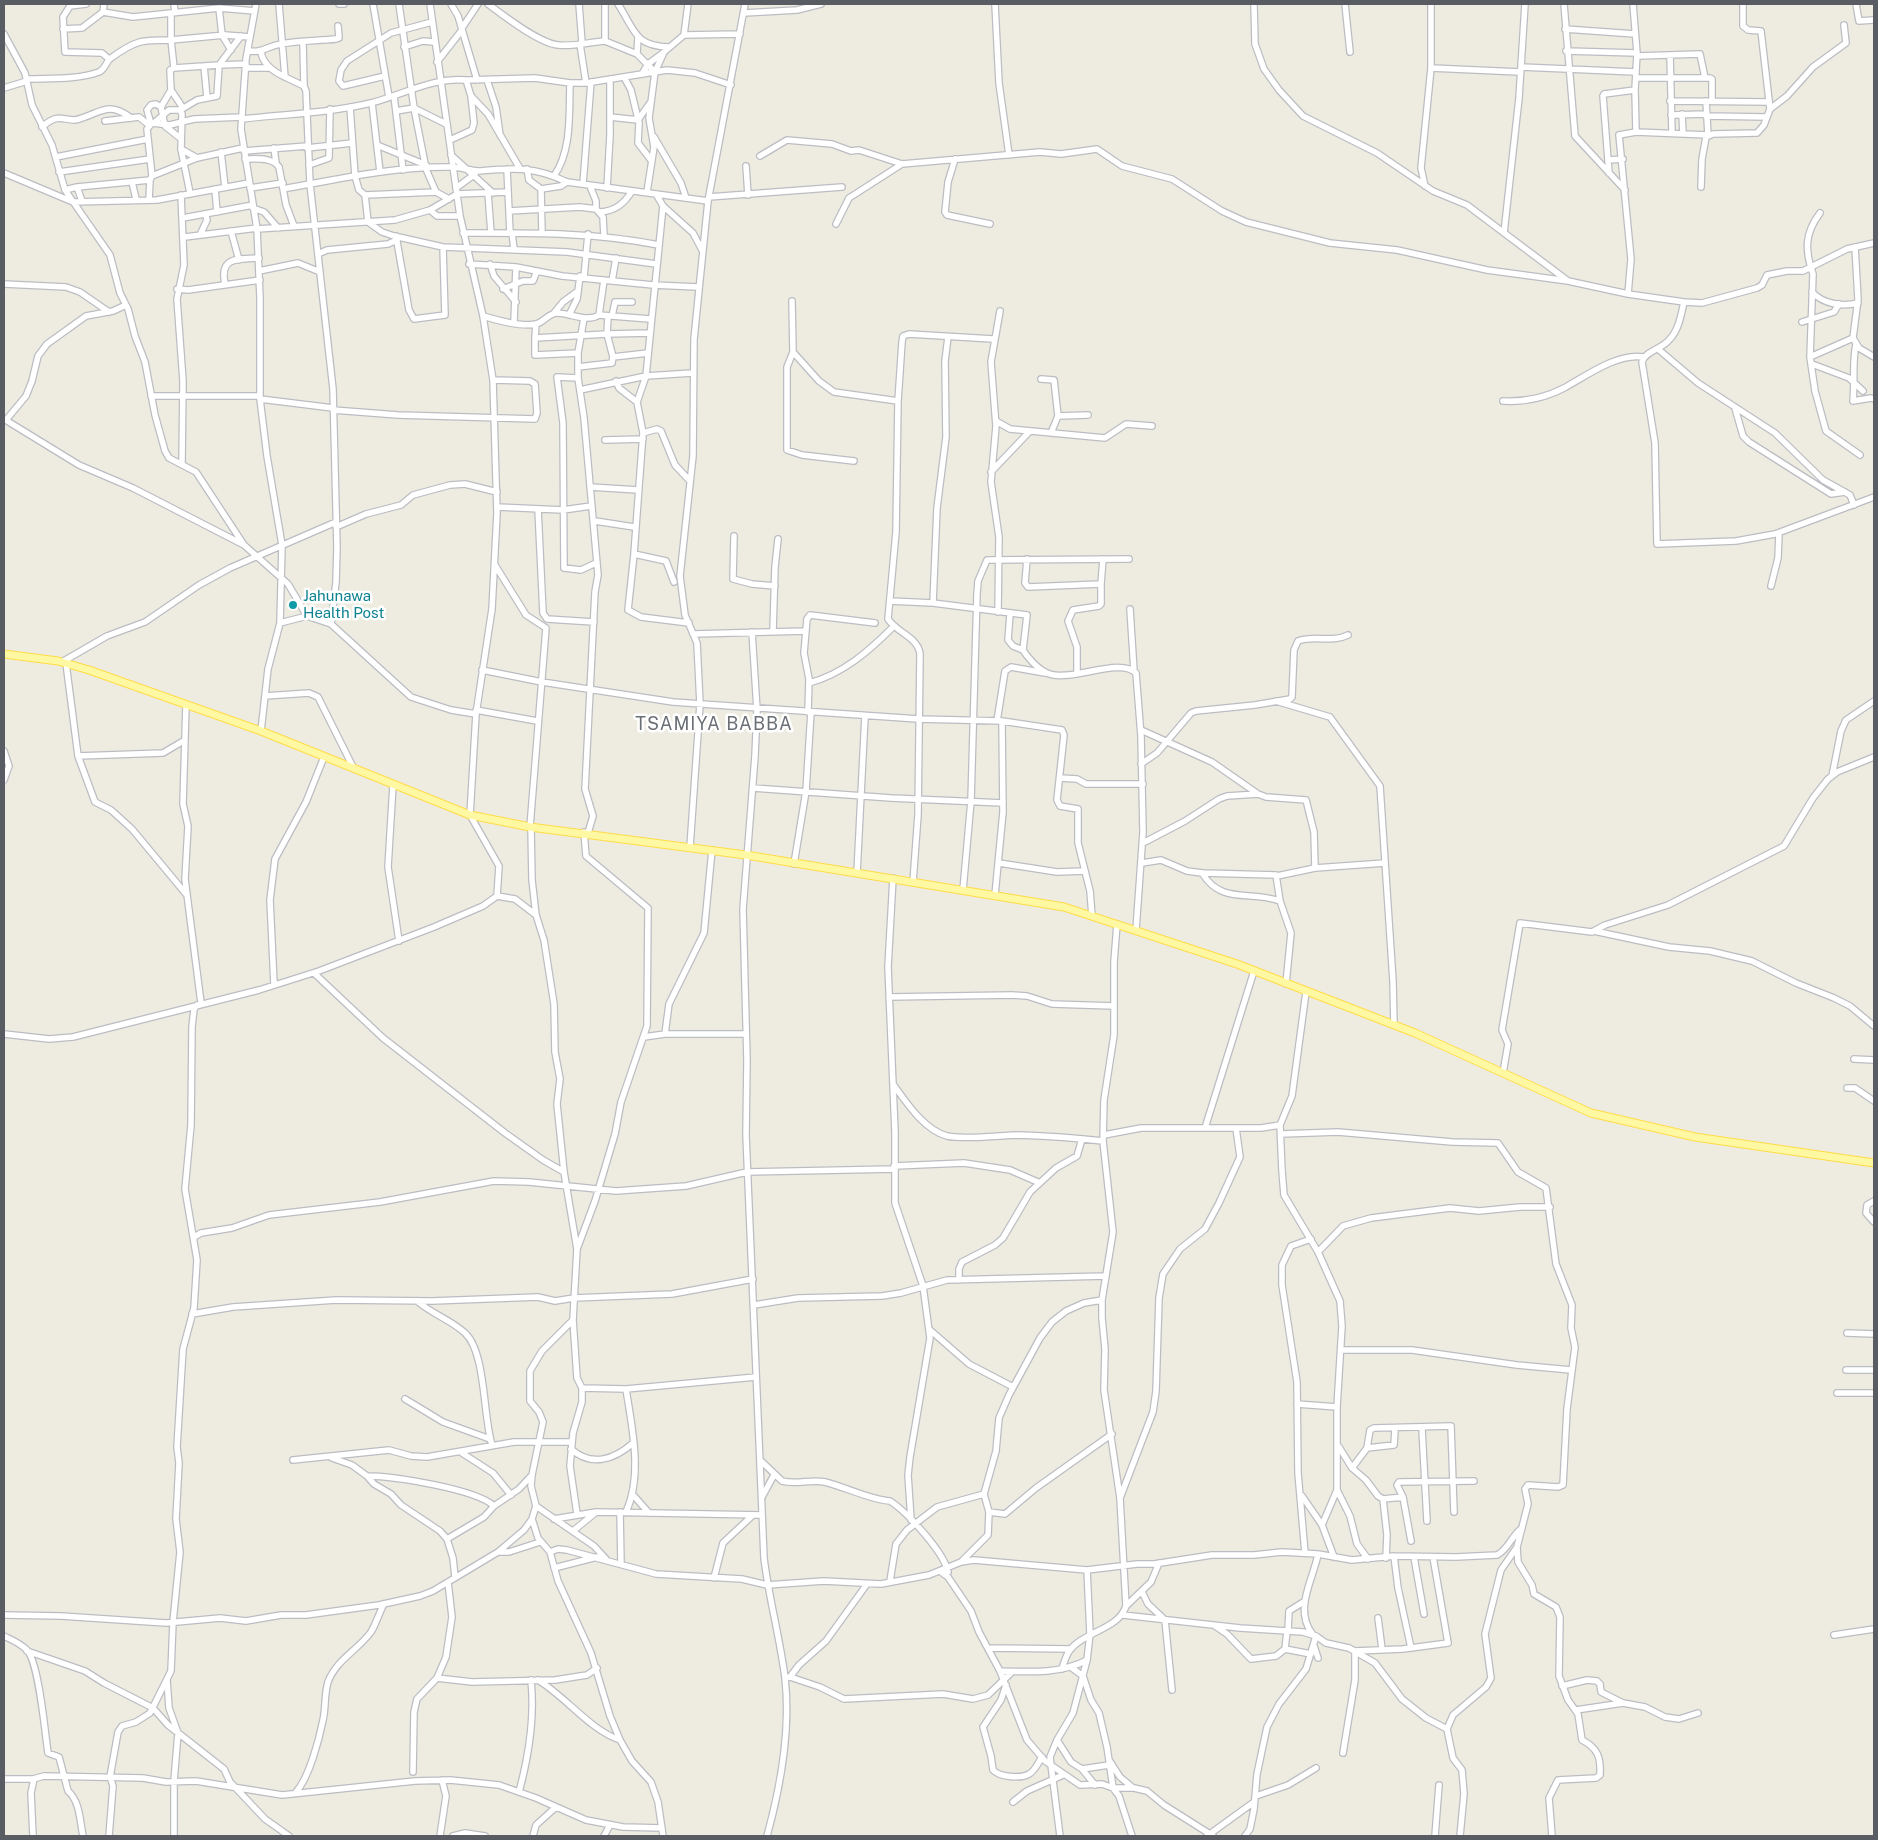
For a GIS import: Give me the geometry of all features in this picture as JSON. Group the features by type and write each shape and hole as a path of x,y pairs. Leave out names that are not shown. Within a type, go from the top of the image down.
{"main road":[{"path":"4,654 64,663 186,705 261,731 470,815 531,827 712,850 1052,903 1254,971 1394,1025 1591,1113 1634,1124 1725,1141 1874,1163"}],"street":[{"path":"86,4 70,6 66,11 63,29 64,49 67,54 102,53 109,59"},
{"path":"63,29 82,28 103,12 104,4"},
{"path":"174,4 171,40 174,68"},
{"path":"256,4 246,66 242,118 245,159 257,229 260,280 260,398 267,456 282,545 280,622 270,661 261,731"},
{"path":"279,4 285,77"},
{"path":"373,4 385,76 396,111 403,170"},
{"path":"399,4 401,29 414,108 426,167 436,192"},
{"path":"430,4 439,81 450,140 460,216 469,264 483,316 493,380 497,492 495,564 492,609 476,712 470,815 499,866 497,896"},
{"path":"451,4 462,29 477,80"},
{"path":"437,62 478,4"},
{"path":"488,4 516,25 554,44 605,40 637,54 655,72"},
{"path":"579,4 581,43 589,83 583,184"},
{"path":"605,4 605,40"},
{"path":"618,4 638,37 650,46 667,49"},
{"path":"684,35 688,4"},
{"path":"690,847 700,704 696,643 685,615 680,576 694,426 692,373 698,287 708,199 745,4"},
{"path":"744,13 797,10 821,4"},
{"path":"995,4 999,83 1009,155"},
{"path":"1254,4 1255,44 1264,69 1294,108 1308,120 1377,153 1425,186 1467,205 1568,282"},
{"path":"1345,4 1350,52"},
{"path":"1425,186 1421,168 1431,68 1431,4"},
{"path":"1504,233 1525,4"},
{"path":"1564,4 1566,51 1575,136 1625,190"},
{"path":"1633,4 1637,55 1635,90 1636,132"},
{"path":"1628,294 1630,258 1623,159 1619,135 1636,132 1708,135 1757,133 1770,109 1761,31 1748,30 1743,26 1743,4"},
{"path":"1856,4 1859,21 1874,20"},
{"path":"103,12 133,17 230,6 255,11"},
{"path":"219,8 222,35 230,50"},
{"path":"385,76 343,86 339,81 341,70 348,61 379,41 401,29 432,22"},
{"path":"1770,109 1787,96 1813,68 1846,43 1844,25"},
{"path":"248,51 261,52 274,45 283,43 336,39 339,38 338,26"},
{"path":"1565,29 1635,34"},
{"path":"4,34 26,80 32,105 56,157 65,190 110,255 120,293 146,362 151,396 165,451 169,458 182,463 196,472 244,545"},
{"path":"642,74 648,64 684,35 740,34"},
{"path":"4,88 26,80 83,76 104,69 109,59 138,41 222,35 250,37"},
{"path":"105,121 139,117 150,105 162,110 182,109 219,94 219,64 241,36"},
{"path":"637,54 638,37"},
{"path":"404,47 423,41 434,42"},
{"path":"303,42 310,184 333,409 336,582 331,624"},
{"path":"667,49 655,72 649,118 654,137 681,183 686,198"},
{"path":"1566,51 1637,55 1696,54 1702,56 1705,78"},
{"path":"261,52 270,68 304,86"},
{"path":"1670,55 1669,79 1672,133"},
{"path":"149,200 151,178 147,129 162,110 171,90 170,70 219,64 270,68"},
{"path":"204,66 207,98"},
{"path":"1431,68 1568,70 1669,79 1712,79 1706,115 1708,135 1705,139 1702,159 1701,187"},
{"path":"139,117 152,124 165,126 194,119 242,118 330,110 392,97 439,81 535,78 570,84 610,80 667,70 695,73 731,85"},
{"path":"624,77 631,90 638,120 638,143 651,160"},
{"path":"450,140 472,130 472,96 466,80"},
{"path":"487,80 496,106 500,135"},
{"path":"607,188 610,80"},
{"path":"554,176 563,160 569,122 570,84"},
{"path":"171,90 182,109 181,149 190,193"},
{"path":"1609,173 1604,94 1635,90"},
{"path":"472,96 500,135 519,167"},
{"path":"1670,101 1769,102"},
{"path":"372,102 380,172"},
{"path":"638,120 651,102"},
{"path":"473,113 479,105"},
{"path":"350,107 355,176 359,190 364,195 368,222 382,232 397,238 444,247 586,254 656,264"},
{"path":"42,126 51,119 63,117 75,120 102,110 115,108 131,118"},
{"path":"396,111 414,108 446,124"},
{"path":"147,110 152,124"},
{"path":"162,110 165,126 180,138"},
{"path":"323,110 329,123"},
{"path":"309,165 329,158 330,110"},
{"path":"1671,114 1767,117"},
{"path":"1682,114 1683,134"},
{"path":"610,117 638,120"},
{"path":"647,192 654,137"},
{"path":"56,157 148,139"},
{"path":"760,156 780,142 797,140 832,144 851,151 859,150 902,164 1040,152 1061,154 1097,149 1122,166 1172,179 1222,211 1246,222 1330,243 1397,250 1487,270 1684,302 1702,303 1757,288 1762,285 1767,275 1803,271 1828,257 1855,247 1874,243"},
{"path":"65,190 77,186 132,182 151,178 184,163 221,152 352,143"},
{"path":"377,145 426,167"},
{"path":"274,148 276,163 282,175 283,186 294,226"},
{"path":"181,149 190,152 198,158"},
{"path":"221,152 226,187"},
{"path":"451,155 476,173 490,193 491,233"},
{"path":"59,172 150,159"},
{"path":"245,159 265,159 276,163"},
{"path":"1608,160 1623,159"},
{"path":"955,160 948,182 945,212 947,215 960,219 990,224"},
{"path":"836,224 849,198 902,164"},
{"path":"746,166 748,195"},
{"path":"4,173 73,202 149,200 226,187 310,184 380,172 426,167 468,169"},
{"path":"185,237 231,231 395,220 430,210 449,198 476,173 519,167 554,176 567,182 686,198 708,199 842,187"},
{"path":"508,169 509,211 514,249"},
{"path":"527,169 529,180 541,189 561,186 567,182"},
{"path":"474,194 481,181"},
{"path":"132,182 136,200"},
{"path":"77,186 82,201"},
{"path":"590,186 598,211 603,217 604,236"},
{"path":"215,189 217,212"},
{"path":"541,189 542,233"},
{"path":"457,191 474,194 508,192"},
{"path":"509,211 580,207 598,211 611,211 622,205 632,191"},
{"path":"364,195 436,192 449,198"},
{"path":"656,194 663,206 693,233 702,250"},
{"path":"181,195 185,237 184,265 178,289 182,381 182,463"},
{"path":"183,218 253,206 264,212 278,228"},
{"path":"663,206 653,286 646,376 638,402 643,436 628,610 641,617 689,623"},
{"path":"430,210 437,216 460,216"},
{"path":"1820,213 1806,242 1813,274 1810,357 1815,391 1826,431 1860,455"},
{"path":"200,235 207,220 206,215"},
{"path":"231,231 239,260"},
{"path":"464,233 588,234 659,245"},
{"path":"569,315 577,300 588,234"},
{"path":"318,254 327,250 388,244 397,238"},
{"path":"397,238 409,310 414,319 445,315 444,247"},
{"path":"1855,247 1858,303 1854,341 1853,368 1855,383 1853,401 1874,399"},
{"path":"225,284 222,272 225,266 239,260 258,258"},
{"path":"612,281 616,258"},
{"path":"259,271 298,263 320,272"},
{"path":"469,264 516,267 562,276 653,286 698,287"},
{"path":"490,264 494,276 516,302"},
{"path":"514,322 516,267"},
{"path":"504,289 515,284 532,281 537,271"},
{"path":"178,289 188,290 260,280"},
{"path":"599,315 604,280"},
{"path":"4,284 66,287 80,292 109,312"},
{"path":"483,316 536,324 554,313 563,302 578,291"},
{"path":"1812,292 1820,300 1847,306 1858,303"},
{"path":"792,301 793,352 787,367 787,450 802,455 854,461"},
{"path":"578,367 612,363 613,357 607,334 610,316 615,302 632,302"},
{"path":"1503,401 1524,401 1544,396 1609,365 1631,358 1643,357 1658,349 1671,339 1675,332 1684,302"},
{"path":"1802,322 1834,312 1839,304"},
{"path":"126,305 109,312 86,316 47,344 38,356 26,396 5,419 79,465 141,492 244,545 281,576 294,592 307,616"},
{"path":"998,612 999,537 992,496 991,472 996,422 991,362 993,339 1000,310"},
{"path":"554,313 584,318 599,315 650,319"},
{"path":"577,1249 598,1189 621,1102 647,1026 648,908 586,856 586,833 592,816 592,808 586,796 590,690 598,575 595,521 591,506 578,378 578,353 584,318"},
{"path":"536,324 535,355 578,353"},
{"path":"535,338 649,333"},
{"path":"913,882 918,799 919,647 916,642 893,627 888,619 896,532 898,401 903,336 920,334 993,339"},
{"path":"933,603 937,508 946,437 945,361 948,337"},
{"path":"1810,357 1854,341"},
{"path":"1854,341 1863,352 1874,357"},
{"path":"1658,349 1698,383 1775,433 1815,474 1850,495 1854,505"},
{"path":"793,352 819,381 834,392 898,401"},
{"path":"613,357 648,353"},
{"path":"1643,357 1641,368 1652,412 1655,443 1657,544 1736,541 1779,533 1874,497"},
{"path":"1812,364 1849,378 1863,391"},
{"path":"580,390 646,376 692,373"},
{"path":"578,378 557,377 563,423 564,568 581,570 596,563"},
{"path":"151,396 260,398 333,409 398,415 535,419 537,413 535,384 530,381 493,380"},
{"path":"1041,380 1054,380 1058,416 1051,433"},
{"path":"616,381 619,388 638,402"},
{"path":"1734,408 1743,436 1757,449 1831,494 1845,492"},
{"path":"1058,416 1088,415"},
{"path":"996,422 1010,429 1029,432 1105,438 1126,424 1152,426"},
{"path":"605,440 643,436 657,429 660,431 675,465 689,480"},
{"path":"991,472 1029,432"},
{"path":"186,894 132,829 111,810 95,802 78,756 64,663 99,640 144,622 199,585 282,545 336,524 396,506 413,495 450,485 465,484 497,492"},
{"path":"590,487 638,490"},
{"path":"497,507 563,510 591,506"},
{"path":"538,509 543,614 547,620 594,622"},
{"path":"595,521 634,528"},
{"path":"1771,586 1778,558 1779,533"},
{"path":"734,536 733,580 776,586"},
{"path":"773,631 778,539"},
{"path":"634,554 666,561 674,582"},
{"path":"1027,559 1025,583 1028,587 1101,584"},
{"path":"1078,673 1077,648 1068,621 1069,616 1073,610 1099,606 1101,604 1103,559"},
{"path":"963,890 971,801 972,720 978,581 987,560 1129,559"},
{"path":"495,564 526,615 546,628 537,721 531,827 532,880 536,915 544,940 554,1004 556,1052 560,1079 557,1104 564,1172 577,1249 573,1320 577,1378 582,1388 582,1402 572,1442 570,1466 577,1514"},
{"path":"890,601 933,603 1027,616 1023,650"},
{"path":"1130,609 1134,671 1137,676 1141,730 1140,764 1143,784 1143,843 1136,930"},
{"path":"1010,614 1008,640 1013,646 1023,650 1045,673"},
{"path":"794,864 806,791 809,683 804,653 807,619 810,615 874,623"},
{"path":"280,622 307,616 331,624 411,697 451,710 537,721"},
{"path":"809,683 836,673 861,658 893,627"},
{"path":"693,634 806,631"},
{"path":"752,632 756,710 753,788 742,910 746,1034 747,1172 761,1498 767,1585 787,1678 783,1765 767,1836"},
{"path":"1140,764 1150,758 1167,742 1191,713 1196,710 1276,701 1292,697 1294,650 1298,641 1308,639 1333,640 1348,635"},
{"path":"995,895 1003,803 1000,721 1005,670 1011,667 1045,673 1078,673 1116,668 1134,671"},
{"path":"482,670 590,690 756,710 918,719 1000,721 1062,730 1064,734 1057,793 1060,806 1078,809 1078,843 1090,891 1092,916"},
{"path":"265,696 309,694 318,697 354,769"},
{"path":"1276,701 1330,717 1373,774 1382,794 1394,981 1394,1025"},
{"path":"1832,776 1841,731 1846,720 1874,701"},
{"path":"186,705 182,804 188,826 185,860 186,894 199,1004"},
{"path":"857,873 865,716"},
{"path":"1141,730 1212,762 1258,794 1266,797 1303,798 1308,802 1314,832 1315,868"},
{"path":"78,756 163,754 185,740"},
{"path":"4,751 9,766 4,780"},
{"path":"274,984 270,900 274,864 306,802 324,757"},
{"path":"1594,931 1605,925 1668,905 1784,846 1813,798 1832,776 1874,757"},
{"path":"1060,778 1077,778 1086,784 1143,784"},
{"path":"393,785 388,868 399,941"},
{"path":"753,788 1003,803"},
{"path":"1143,843 1185,821 1219,799 1227,796 1258,794"},
{"path":"665,1034 669,1004 704,933 712,850"},
{"path":"1142,862 1161,860 1187,871 1202,873 1273,874 1277,876 1315,868 1385,863"},
{"path":"999,863 1057,872 1084,871"},
{"path":"1202,873 1210,886 1222,892 1266,897 1280,901"},
{"path":"1277,876 1280,901 1291,933 1286,984"},
{"path":"892,878 888,967 895,1132 895,1203 923,1286 930,1330 908,1475 912,1522"},
{"path":"4,1034 49,1039 73,1037 314,973 399,941 483,906 497,896 515,899 536,915"},
{"path":"1502,1073 1508,1044 1502,1030 1520,923 1594,931 1669,947 1710,951 1752,961 1796,983 1850,1006 1874,1026"},
{"path":"1117,924 1114,962 1114,1035 1104,1100 1104,1138 1113,1232 1102,1300 1104,1390 1120,1498 1125,1565 1126,1606 1123,1615"},
{"path":"1205,1128 1254,971"},
{"path":"314,973 383,1038 505,1133 542,1160 564,1172"},
{"path":"1306,992 1292,1096 1280,1125 1284,1195 1318,1252 1340,1301 1341,1350 1337,1407 1337,1490 1322,1525"},
{"path":"889,997 1020,996 1052,1004 1114,1006"},
{"path":"109,1836 113,1786 110,1777 119,1729 142,1719 150,1713 167,1680 173,1662 173,1622 180,1560 176,1519 181,1373 183,1349 192,1314 197,1260 185,1189 191,1126 192,1026 194,1009 199,1004"},
{"path":"644,1037 665,1034 746,1034"},
{"path":"1854,1059 1874,1060"},
{"path":"892,1083 906,1102 923,1119 937,1131 948,1136 1021,1135 1082,1139 1104,1138 1141,1128 1236,1128 1280,1125"},
{"path":"1847,1088 1855,1088 1874,1101"},
{"path":"1120,1498 1153,1412 1156,1391 1159,1298 1162,1274 1180,1249 1206,1229 1220,1203 1240,1157 1236,1128"},
{"path":"1281,1134 1338,1132 1452,1142 1498,1143 1518,1172 1546,1188 1556,1264 1572,1305 1571,1328 1575,1348 1571,1370 1563,1485 1558,1488 1528,1485 1526,1488 1528,1504 1518,1547 1518,1562 1532,1585 1534,1594 1556,1607 1560,1617 1559,1670 1562,1686 1568,1700 1576,1710 1582,1740 1598,1752 1601,1763 1600,1775 1596,1778 1558,1780 1549,1798 1552,1836"},
{"path":"959,1280 959,1269 962,1262 984,1252 1003,1238 1024,1201 1040,1183 1056,1168 1077,1156 1082,1139"},
{"path":"194,1237 201,1233 232,1228 269,1215 380,1202 494,1182 566,1185 616,1191 686,1186 747,1172 964,1163 1010,1170 1040,1183"},
{"path":"1874,1201 1867,1205 1866,1213 1874,1222"},
{"path":"1318,1252 1343,1226 1371,1218 1450,1208 1479,1212 1520,1207 1550,1207"},
{"path":"1305,1553 1301,1523 1302,1496 1298,1473 1298,1404 1295,1359 1284,1306 1282,1265 1291,1246 1311,1239"},
{"path":"754,1304 798,1298 882,1296 901,1293 934,1282 959,1280 1106,1276"},
{"path":"192,1314 233,1307 336,1300 417,1301 538,1297 556,1301 574,1298 683,1293 753,1279"},
{"path":"550,1552 558,1549 567,1550 656,1574 754,1580 767,1585 824,1581 867,1584 941,1572 961,1562 988,1536 989,1512 984,1494 996,1451 999,1418 1013,1387 1040,1338 1060,1315 1084,1303 1102,1300"},
{"path":"417,1301 429,1312 466,1333 476,1352 481,1372 492,1445"},
{"path":"4,1615 173,1622 220,1618 249,1621 281,1615 306,1615 384,1604 420,1596 448,1582 498,1552 524,1530 532,1519 536,1506 531,1486 532,1475 540,1441 542,1422 539,1412 530,1401 530,1371 542,1351 573,1320"},
{"path":"930,1330 970,1364 1013,1387"},
{"path":"1847,1333 1874,1334"},
{"path":"1341,1350 1412,1350 1532,1367 1571,1370"},
{"path":"1846,1370 1874,1370"},
{"path":"582,1388 590,1390 626,1389 756,1377"},
{"path":"620,1564 623,1512 634,1496 633,1443 626,1389"},
{"path":"1837,1393 1874,1393"},
{"path":"405,1399 443,1422 490,1439"},
{"path":"1298,1404 1337,1407"},
{"path":"1352,1468 1367,1448 1370,1430 1422,1429 1451,1426 1454,1512"},
{"path":"1367,1448 1394,1445 1395,1429"},
{"path":"1422,1429 1427,1521"},
{"path":"989,1512 1005,1514 1036,1488 1112,1434"},
{"path":"293,1460 390,1450 411,1456 427,1457 492,1445 540,1441 572,1442"},
{"path":"571,1449 584,1458 593,1460 614,1456 633,1443"},
{"path":"1338,1446 1352,1468 1366,1480 1382,1499 1387,1535 1386,1558"},
{"path":"462,1452 493,1473 511,1495"},
{"path":"328,1457 352,1465 368,1476 374,1484 391,1494 401,1505 440,1531 446,1539 453,1558 456,1577"},
{"path":"760,1460 774,1474 788,1483 824,1482 858,1491 878,1500 890,1501 912,1522 938,1552 947,1568 948,1577"},
{"path":"761,1498 774,1474"},
{"path":"446,1539 484,1518 494,1506 511,1495 532,1475"},
{"path":"368,1476 434,1484 480,1498 494,1506"},
{"path":"1411,1541 1398,1485 1399,1482 1474,1480"},
{"path":"1337,1490 1350,1516 1357,1544 1368,1559"},
{"path":"890,1581 896,1544 912,1522 937,1506 984,1494"},
{"path":"634,1496 649,1513"},
{"path":"1302,1496 1322,1525 1334,1557"},
{"path":"1382,1499 1402,1497"},
{"path":"536,1506 594,1546 606,1560"},
{"path":"573,1531 596,1512"},
{"path":"554,1518 596,1512 762,1515"},
{"path":"714,1578 723,1543 753,1514"},
{"path":"532,1519 540,1542 550,1552 558,1581 597,1668 610,1716 620,1740 632,1761 651,1782 658,1802 664,1836"},
{"path":"961,1562 990,1561 1087,1570 1159,1563 1212,1555 1305,1553 1352,1560 1394,1556 1497,1555 1502,1552 1514,1534 1522,1528"},
{"path":"498,1552 509,1552 540,1542"},
{"path":"1460,1836 1464,1794 1462,1770 1453,1758 1447,1729 1453,1715 1486,1687 1491,1678 1485,1634 1501,1570 1518,1547"},
{"path":"1306,1630 1303,1611 1318,1554"},
{"path":"1394,1556 1399,1595 1411,1648"},
{"path":"1062,1669 1071,1649 1090,1634 1123,1615 1214,1625 1288,1631 1306,1630 1326,1644 1355,1651 1411,1648 1448,1643 1433,1556"},
{"path":"554,1568 597,1557"},
{"path":"1414,1557 1424,1614"},
{"path":"1126,1606 1151,1582 1159,1563"},
{"path":"1012,1672 1005,1683 1001,1700 983,1727 992,1756 993,1770 1000,1775 1026,1776 1047,1760 1073,1713 1087,1660 1090,1634 1087,1570"},
{"path":"941,1572 948,1577 971,1611 979,1632 1000,1671 1027,1740 1063,1775 1080,1785 1099,1784 1113,1788 1134,1788"},
{"path":"413,1772 414,1712 417,1699 437,1678 446,1657 452,1617 448,1582"},
{"path":"787,1678 834,1632 867,1584"},
{"path":"1142,1592 1148,1604 1165,1620 1172,1690"},
{"path":"1214,1625 1227,1634 1251,1660 1276,1656 1286,1648 1289,1611 1305,1601"},
{"path":"296,1792 306,1778 314,1754 323,1721 326,1692 331,1675 372,1630 384,1604"},
{"path":"1298,1605 1303,1611"},
{"path":"1378,1618 1382,1649"},
{"path":"1834,1635 1874,1629"},
{"path":"1286,1648 1312,1654 1318,1658 1314,1646 1314,1635"},
{"path":"4,1636 16,1642 27,1651 85,1670 104,1683 153,1708 178,1733 224,1769 236,1788 265,1819 289,1836"},
{"path":"988,1648 1071,1649"},
{"path":"27,1651 44,1713 48,1753 59,1757 64,1778 80,1816 83,1836"},
{"path":"1355,1651 1374,1663 1402,1699 1426,1718 1447,1729"},
{"path":"1343,1754 1355,1680 1355,1651"},
{"path":"1245,1836 1250,1829 1257,1774 1270,1721 1287,1693 1303,1675 1312,1654"},
{"path":"1000,1671 1072,1668 1087,1660"},
{"path":"437,1678 472,1682 575,1678 587,1675 597,1668"},
{"path":"1072,1668 1083,1676 1091,1700 1099,1713 1113,1788 1119,1796 1132,1836"},
{"path":"787,1678 820,1686 847,1700 943,1694 967,1699 978,1699 988,1695 1005,1683"},
{"path":"167,1680 169,1708 178,1733 174,1781 174,1836"},
{"path":"534,1680 564,1698 598,1729 620,1740"},
{"path":"519,1792 527,1760 531,1731 534,1680"},
{"path":"1562,1686 1587,1680 1597,1681 1602,1692 1624,1703 1645,1707 1671,1718 1691,1717 1698,1713"},
{"path":"1576,1710 1624,1703"},
{"path":"1057,1740 1071,1762 1099,1784"},
{"path":"1047,1760 1054,1778 1060,1836"},
{"path":"1109,1762 1120,1777 1134,1788 1151,1794 1164,1806 1210,1836 1255,1799 1288,1785 1316,1768"},
{"path":"1082,1769 1109,1762"},
{"path":"1013,1802 1027,1791 1063,1775"},
{"path":"1099,1784 1110,1775"},
{"path":"4,1778 34,1779 44,1776 64,1778 110,1777 174,1781 196,1780 282,1795 296,1792 319,1792 334,1789 442,1780 499,1785 580,1818 610,1825 662,1828"},
{"path":"34,1779 31,1793 34,1836"},
{"path":"440,1836 446,1796 442,1780"},
{"path":"1435,1836 1439,1785"},
{"path":"533,1836 538,1823 556,1807"},
{"path":"604,1836 610,1825"},
{"path":"453,1836 470,1833 485,1836"}],"place":[{"name":"Jahunawa Health Post","path":"293,605"}],"district":[{"name":"TSAMIYA BABBA","path":"714,724"}]}
